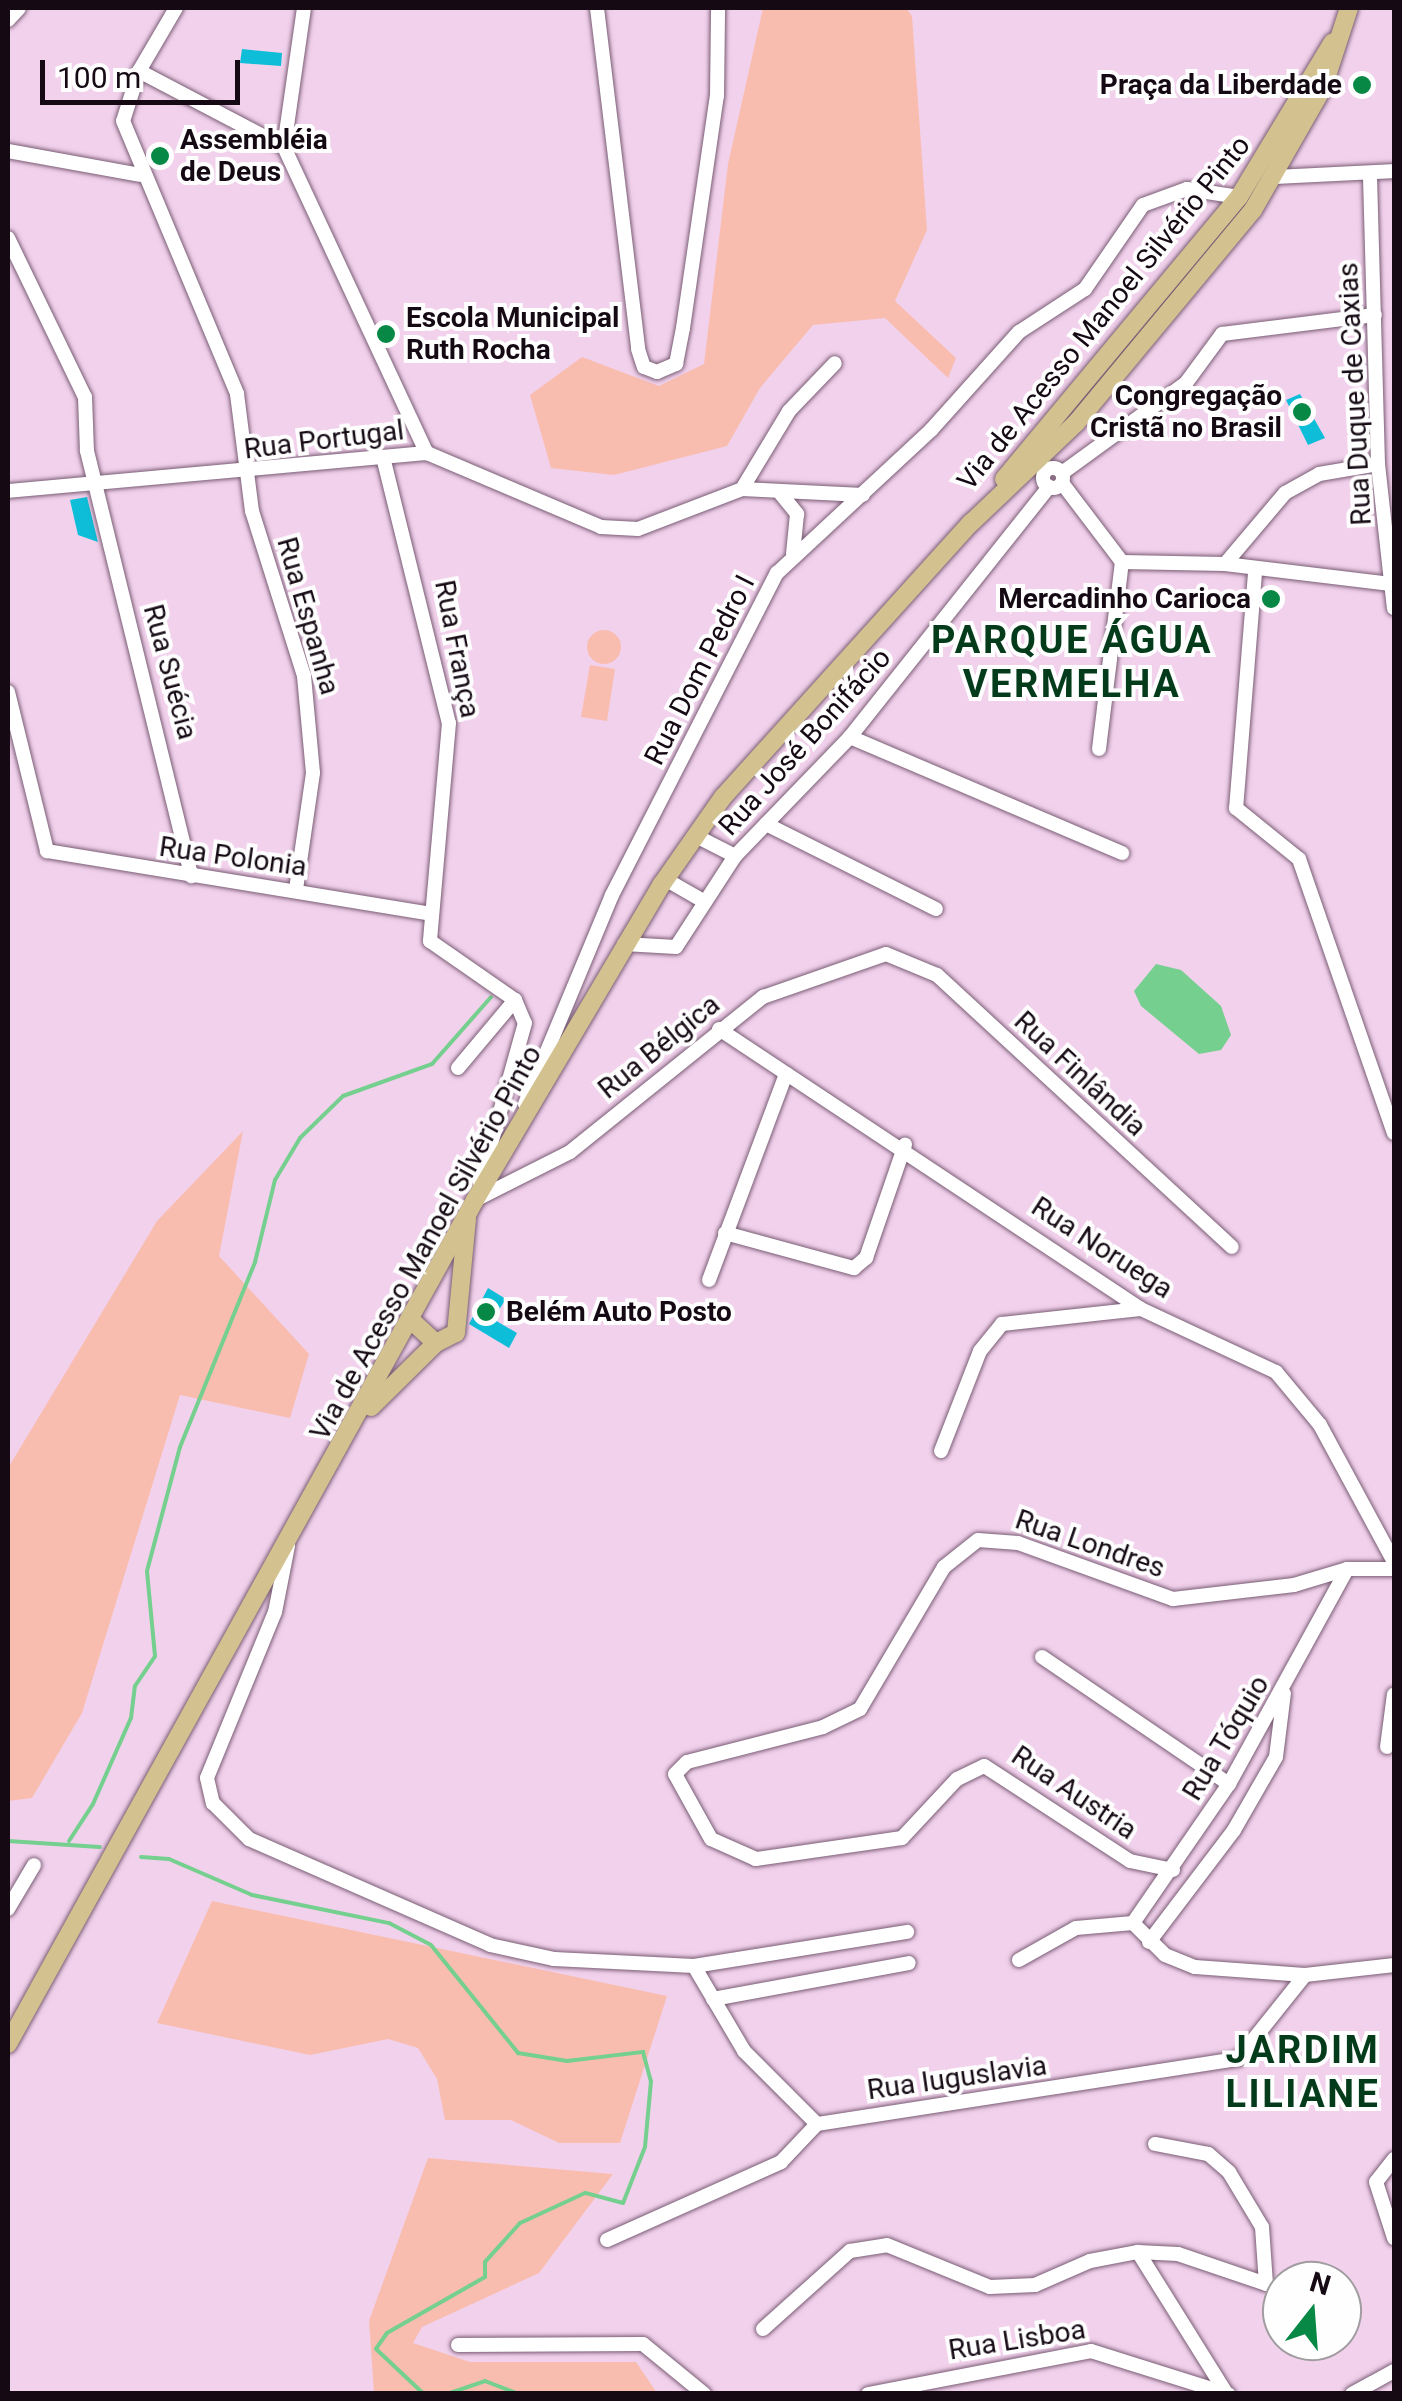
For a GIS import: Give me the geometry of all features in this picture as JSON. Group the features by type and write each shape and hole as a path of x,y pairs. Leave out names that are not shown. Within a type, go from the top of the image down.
{"main road":[{"name":"Via de Acesso Manoel Silvério Pinto","path":"8,2044 360,1417 471,1207 665,880 696,836 970,524 1049,467 1276,177 1323,88 1349,8"},
{"name":"Via de Acesso Manoel Silvério Pinto","path":"970,524 1049,467 1239,198 1339,33"},
{"path":"1211,260 1244,208 1239,198"},
{"path":"411,1320 436,1343 447,1343 460,1324 471,1207"},
{"path":"360,1417 436,1343"}],"street":[{"path":"8,20 19,8"},
{"name":"Rua Espanha","path":"176,8 139,71 123,121 140,175 237,394 246,475 308,698 313,773 296,890"},
{"path":"304,8 284,147 427,453"},
{"path":"597,8 638,350 644,367 657,372 676,364 683,328 717,96 718,8"},
{"path":"139,71 284,147"},
{"path":"8,150 140,175"},
{"path":"1276,177 1370,177 1394,171"},
{"name":"Rua Duque de Caxias","path":"1370,177 1376,314 1387,421 1378,464 1394,608"},
{"name":"Rua Dom Pedro I","path":"510,1141 612,895 769,583 793,554 863,495 1010,340 1085,289 1143,205 1187,189 1239,198"},
{"name":"Rua Suécia","path":"8,238 85,397 96,483 191,876"},
{"name":"Rua José Bonifácio","path":"624,944 676,947 735,856 850,737 1049,467 1186,383 1222,334 1376,314"},
{"path":"742,489 789,411 835,363"},
{"name":"Rua Portugal","path":"8,491 246,475 427,453 601,527 638,529 742,489 781,494 863,495"},
{"name":"Rua França","path":"383,457 449,724 432,914"},
{"path":"1225,564 1284,493 1319,474 1378,464"},
{"path":"1049,467 1122,562 1098,749"},
{"path":"781,494 796,514 793,554"},
{"path":"1122,562 1225,564 1255,572 1392,584"},
{"path":"1255,572 1236,808 1303,868 1394,1133"},
{"name":"Rua Polonia","path":"8,692 37,836 56,855 432,914"},
{"path":"850,737 1122,852"},
{"path":"766,824 936,909"},
{"path":"696,836 735,856"},
{"path":"665,880 705,902"},
{"path":"432,914 436,950 515,1000 523,1042 471,1207"},
{"name":"Rua Bélgica","path":"471,1207 570,1152 719,1029 786,984 886,954"},
{"name":"Rua Finlândia","path":"886,954 937,975 1232,1247"},
{"path":"458,1068 515,1000"},
{"name":"Rua Noruega","path":"719,1029 905,1145 1140,1309 1276,1372 1320,1425 1394,1565"},
{"path":"709,1280 786,1074"},
{"path":"725,1233 854,1268 866,1258 905,1145"},
{"path":"940,1452 980,1352 1002,1324 1140,1309"},
{"name":"Rua Londres","path":"915,1831 858,1848 739,1856 698,1823 675,1780 687,1762 823,1727 860,1709 944,1567 978,1540 1018,1543 1173,1599 1294,1586 1347,1569 1394,1565"},
{"path":"288,1546 276,1612 210,1763 208,1791 220,1813 270,1851 490,1945 600,1964 694,1966 907,1932"},
{"name":"Rua Tóquio","path":"1133,1924 1229,1784 1284,1692 1347,1569"},
{"path":"1042,1657 1229,1784"},
{"path":"1149,1942 1234,1830 1276,1757 1284,1692"},
{"path":"1387,1747 1394,1694"},
{"name":"Rua Austria","path":"915,1831 967,1771 996,1768 1130,1861 1173,1870"},
{"path":"8,1909 34,1866"},
{"path":"1018,1960 1076,1928 1133,1924 1149,1942 1195,1967 1305,1975 1394,1964"},
{"path":"713,1999 909,1963"},
{"path":"607,2240 781,2162 817,2124 744,2051 694,1966"},
{"name":"Rua Iuguslavia","path":"817,2124 1231,2062 1305,1975"},
{"path":"764,2330 850,2251 896,2246 960,2278 1006,2288 1138,2252 1200,2260 1256,2285 1268,2281 1262,2228 1228,2172 1208,2154 1155,2144"},
{"path":"1394,2160 1376,2182 1394,2238"},
{"path":"1138,2252 1227,2393"},
{"path":"458,2345 643,2344 704,2394"},
{"name":"Rua Lisboa","path":"868,2394 1091,2351 1227,2393"},
{"path":"1352,2394 1394,2371"}],"shaded area":[{"path":"763,8 906,8 912,16 927,230 895,301 956,358 948,378 885,318 813,325 760,388 727,446 614,475 551,468 530,395 582,357 659,386 704,364 728,164"},
{"path":"604,630 616,635 621,647 616,659 604,664 592,659 587,647 592,635"},
{"path":"590,665 615,669 607,721 581,717"},
{"path":"1156,964 1181,970 1221,1006 1231,1035 1221,1050 1199,1054 1141,1006 1134,991"},
{"path":"243,1131 219,1256 309,1354 290,1418 180,1395 82,1713 32,1798 8,1801 8,1468 157,1221"},
{"path":"212,1901 667,1996 620,2143 559,2143 511,2120 445,2120 437,2079 418,2048 388,2039 310,2055 157,2023"},
{"path":"428,2158 613,2174 539,2273 422,2327 413,2343 470,2362 636,2362 657,2393 374,2393 369,2321"}],"building":[{"path":"242,49 282,53 281,66 240,63"},
{"name":"Congregação Cristã no Brasil","path":"1300,394 1325,438 1308,445 1286,400"},
{"path":"87,497 98,542 78,535 70,500"},
{"name":"Belém Auto Posto","path":"488,1288 506,1299 493,1319 517,1333 509,1348 469,1324"}],"waterway":[{"path":"69,1841 93,1804 131,1718 135,1686 155,1656 147,1571 180,1447 255,1262 275,1180 300,1138 343,1096 432,1064 491,997"},
{"path":"8,1841 100,1847"},
{"path":"141,1857 169,1859 252,1895 389,1923 431,1945 518,2053 567,2061 643,2052 651,2081 645,2147 623,2203 585,2193 520,2223 485,2262 485,2277 387,2333 376,2349 424,2394"},
{"path":"447,2394 485,2381 519,2394"}],"place":[{"name":"Praça da Liberdade","path":"1362,85"},
{"name":"Assembléia de Deus","path":"160,156"},
{"name":"Escola Municipal Ruth Rocha","path":"386,334"},
{"name":"Congregação Cristã no Brasil","path":"1302,412"},
{"name":"Mercadinho Carioca","path":"1271,599"},
{"name":"Belém Auto Posto","path":"486,1312"}],"district":[{"name":"PARQUE ÁGUA VERMELHA","path":"1072,663"},
{"name":"JARDIM LILIANE","path":"1303,2073"}]}
